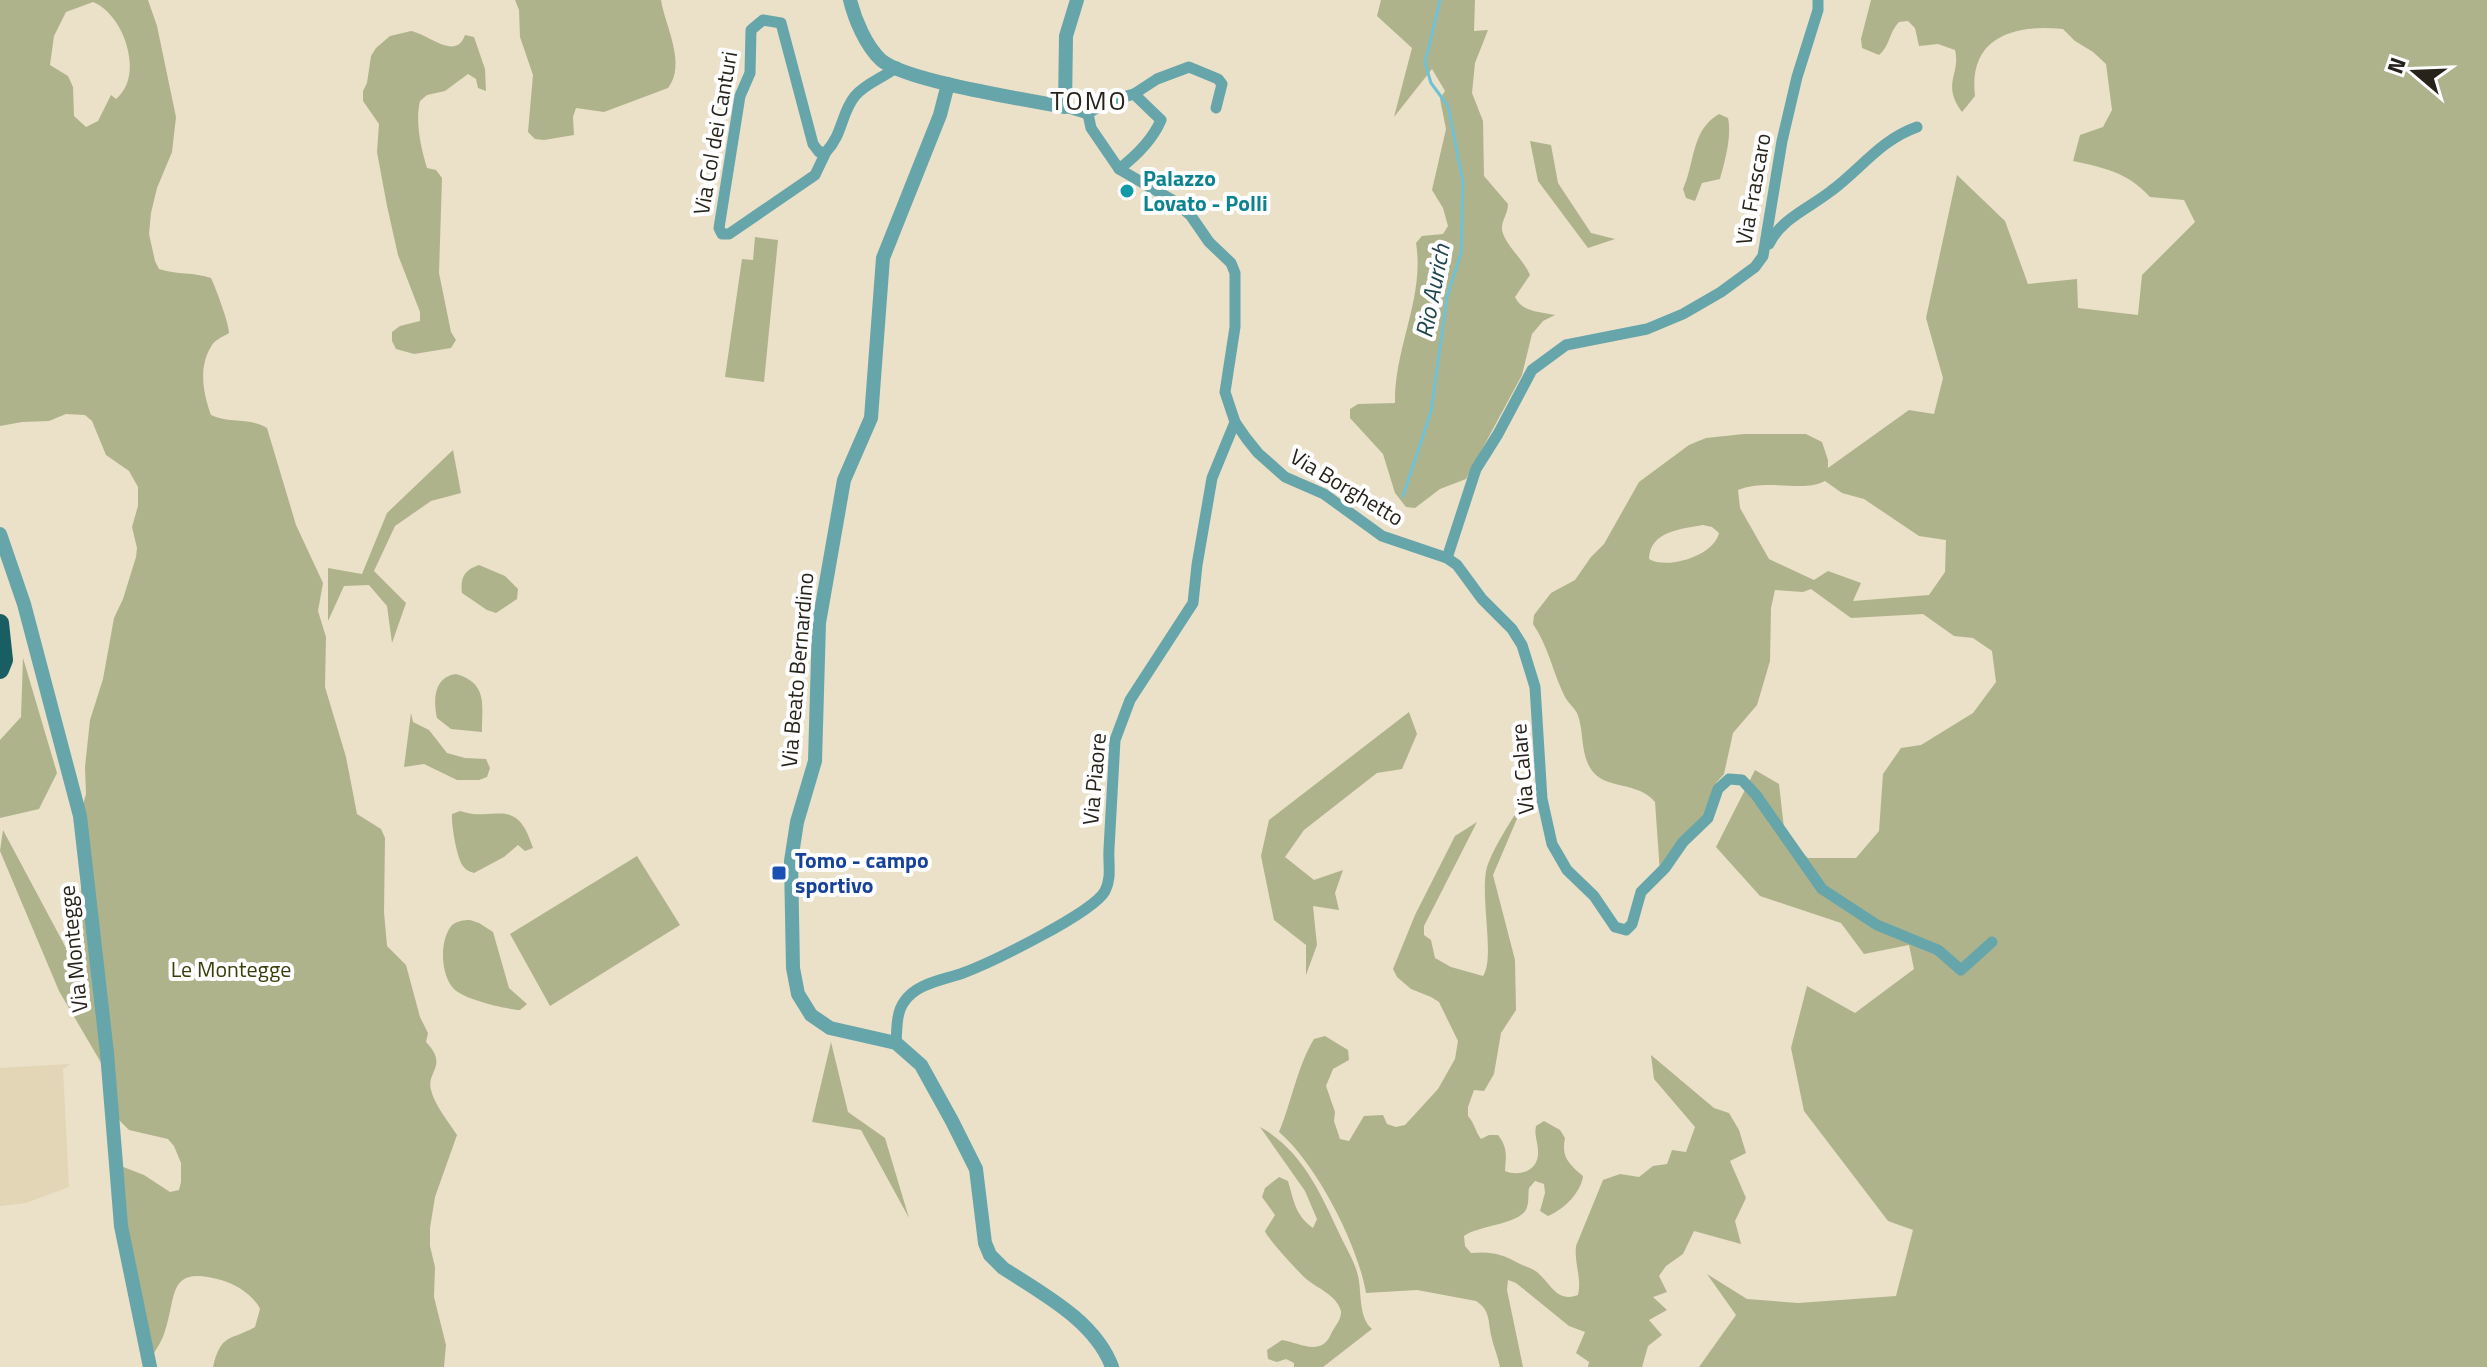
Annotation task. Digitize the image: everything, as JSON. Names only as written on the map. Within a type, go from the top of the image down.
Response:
[{"type":"highway","points":[[0,670],[4,660],[1,625]]},
{"type":"street","points":[[850,0],[863,34],[882,61],[948,84],[1088,114],[1098,106],[1134,94],[1157,79],[1189,67],[1218,79],[1222,84],[1216,108]]},
{"type":"street","points":[[1065,107],[1066,36],[1077,0]]},
{"type":"street","name":"Via Frascaro","points":[[1447,558],[1476,469],[1532,370],[1566,345],[1647,329],[1683,314],[1721,292],[1755,267],[1763,256],[1782,141],[1797,77],[1818,10],[1818,0]]},
{"type":"street","name":"Via Col dei Canturi","points":[[826,152],[819,152],[813,144],[781,23],[763,20],[751,30],[750,73],[740,96],[719,228],[722,234],[729,234],[815,175],[840,132],[852,99],[865,85],[886,76],[897,67]]},
{"type":"street","name":"Via Beato Bernardino","points":[[896,1043],[830,1028],[811,1015],[798,994],[793,968],[791,861],[797,822],[815,761],[819,623],[841,494],[871,418],[883,258],[940,115],[948,84]]},
{"type":"street","points":[[1119,169],[1138,155],[1161,120],[1134,94]]},
{"type":"street","name":"Via Borghetto","points":[[1088,114],[1091,128],[1119,169],[1174,201],[1231,263],[1235,273],[1235,327],[1225,392],[1235,422],[1258,453],[1285,477],[1324,494],[1382,536],[1447,558]]},
{"type":"street","points":[[1763,256],[1771,239],[1787,219],[1830,192],[1889,140],[1917,127]]},
{"type":"street","name":"Via Piaore","points":[[896,1043],[899,1010],[911,994],[986,963],[1064,923],[1100,899],[1107,888],[1110,877],[1108,856],[1115,740],[1119,724],[1137,687],[1193,603],[1212,478],[1235,422]]},
{"type":"street","name":"Via Montegge","points":[[0,534],[24,604],[80,816],[107,1053],[121,1226],[150,1367]]},
{"type":"street","name":"Via Calare","points":[[1447,558],[1465,573],[1482,599],[1512,629],[1522,645],[1535,687],[1542,799],[1552,844],[1567,870],[1594,896],[1615,927],[1626,930],[1632,924],[1641,892],[1665,868],[1683,842],[1708,818],[1718,789],[1729,779],[1742,780],[1756,795],[1822,889],[1877,925],[1938,950],[1961,970],[1992,942]]},
{"type":"street","points":[[896,1043],[921,1065],[976,1169],[983,1236],[990,1255],[1003,1268],[1092,1332],[1106,1350],[1112,1367]]},
{"type":"shaded area","points":[[70,1064],[63,1069],[69,1187],[26,1203],[0,1206],[0,1068]]},
{"type":"green space","name":"Le Montegge","points":[[0,0],[148,0],[157,26],[176,117],[172,152],[157,188],[151,213],[149,234],[155,261],[159,269],[211,278],[229,333],[213,343],[203,371],[211,415],[267,428],[296,525],[323,583],[318,611],[326,637],[325,687],[346,757],[357,814],[381,829],[385,838],[387,946],[406,965],[420,1017],[428,1033],[426,1042],[436,1057],[431,1090],[457,1135],[435,1197],[430,1228],[435,1267],[434,1297],[446,1345],[444,1367],[213,1367],[223,1343],[255,1327],[260,1309],[249,1295],[238,1288],[204,1276],[191,1277],[177,1286],[164,1335],[150,1359],[113,1163],[144,1175],[170,1192],[179,1190],[181,1163],[168,1139],[129,1130],[108,1109],[103,1066],[59,991],[0,851],[3,830],[73,961],[86,845],[81,812],[86,794],[85,767],[90,720],[103,679],[114,618],[136,557],[132,527],[138,506],[138,487],[129,471],[106,455],[92,421],[85,415],[66,414],[49,421],[0,426]],"holes":[[[93,2],[104,9],[122,32],[130,61],[129,76],[125,89],[116,99],[111,95],[98,121],[86,127],[74,116],[73,87],[68,76],[50,65],[54,36],[66,12]]]},
{"type":"green space","points":[[515,0],[661,0],[675,56],[673,78],[668,88],[604,112],[576,108],[574,135],[535,139],[528,132],[533,75],[520,37],[519,10]]},
{"type":"green space","points":[[1381,0],[1475,0],[1474,31],[1488,30],[1475,63],[1472,93],[1483,121],[1484,176],[1508,204],[1502,230],[1530,275],[1515,297],[1527,308],[1555,315],[1543,321],[1532,334],[1522,375],[1466,479],[1440,489],[1415,508],[1406,507],[1395,493],[1383,454],[1350,418],[1350,409],[1358,404],[1395,403],[1399,362],[1416,283],[1416,243],[1422,236],[1443,234],[1448,226],[1443,208],[1432,190],[1446,129],[1440,99],[1445,91],[1432,69],[1394,117],[1412,48],[1377,16]]},
{"type":"green space","points":[[1871,0],[2487,0],[2487,1367],[1699,1367],[1736,1315],[1707,1274],[1747,1299],[1798,1303],[1896,1296],[1913,1230],[1888,1221],[1804,1111],[1791,1048],[1807,986],[1855,1013],[1914,969],[1909,945],[1864,954],[1841,923],[1760,896],[1716,847],[1755,770],[1779,784],[1785,837],[1808,858],[1856,858],[1879,831],[1883,774],[1901,748],[1921,745],[1973,713],[1996,682],[1992,651],[1973,638],[1954,636],[1923,614],[1851,618],[1811,589],[1803,592],[1775,590],[1771,608],[1770,661],[1757,705],[1733,733],[1724,774],[1716,783],[1708,818],[1660,873],[1655,802],[1641,791],[1600,778],[1589,766],[1577,713],[1563,693],[1533,624],[1534,615],[1551,593],[1575,580],[1604,544],[1639,482],[1689,445],[1706,438],[1744,434],[1806,434],[1822,442],[1828,468],[1909,410],[1934,414],[1943,378],[1926,318],[1957,175],[2005,221],[2028,284],[2077,279],[2078,308],[2138,315],[2142,275],[2195,222],[2184,200],[2150,197],[2124,176],[2073,161],[2080,135],[2103,127],[2112,110],[2106,64],[2063,29],[2028,29],[1998,38],[1979,60],[1975,96],[1962,112],[1952,86],[1955,50],[1938,44],[1919,46],[1915,28],[1908,21],[1899,22],[1879,55],[1862,48],[1861,39]],"holes":[[[1825,481],[1842,493],[1864,499],[1919,536],[1946,540],[1945,572],[1929,595],[1853,601],[1861,583],[1828,571],[1814,580],[1769,559],[1740,508],[1738,490],[1761,485],[1807,486]],[[1703,525],[1719,533],[1715,541],[1699,554],[1678,562],[1649,559],[1655,542],[1661,537]]]},
{"type":"green space","points":[[411,31],[449,46],[461,42],[465,35],[474,37],[485,69],[486,91],[478,88],[476,79],[468,74],[445,91],[427,95],[420,101],[418,126],[427,168],[436,170],[442,178],[439,273],[451,332],[456,340],[451,348],[414,354],[396,349],[392,341],[392,332],[400,326],[420,321],[420,312],[398,255],[387,206],[377,152],[379,124],[363,101],[371,56],[376,48],[390,36]]},
{"type":"green space","points":[[1719,114],[1728,118],[1729,133],[1720,179],[1702,183],[1695,201],[1686,198],[1683,189],[1698,138]]},
{"type":"green space","points":[[1530,141],[1551,145],[1558,183],[1591,233],[1615,239],[1588,248],[1538,181]]},
{"type":"green space","points":[[755,237],[778,240],[764,382],[725,377],[742,259],[753,260]]},
{"type":"green space","points":[[453,450],[461,493],[431,501],[395,526],[374,571],[406,603],[392,643],[387,606],[369,585],[344,586],[328,621],[328,568],[362,574],[387,513]]},
{"type":"green space","points":[[479,565],[505,576],[518,589],[517,599],[496,613],[462,593],[464,575]]},
{"type":"green space","points":[[23,658],[57,773],[39,809],[0,818],[0,740],[21,717]]},
{"type":"green space","points":[[456,674],[474,683],[478,689],[482,704],[482,732],[451,729],[437,718],[435,704],[439,684]]},
{"type":"green space","points":[[1409,712],[1417,734],[1402,769],[1377,773],[1304,830],[1285,857],[1314,880],[1343,870],[1335,893],[1339,910],[1313,906],[1317,945],[1306,975],[1306,945],[1274,920],[1261,856],[1269,820]]},
{"type":"green space","points":[[411,713],[413,722],[429,730],[447,753],[486,759],[490,768],[487,777],[457,780],[424,764],[404,767]]},
{"type":"green space","points":[[1528,793],[1493,875],[1515,960],[1516,1010],[1501,1033],[1494,1074],[1484,1091],[1474,1090],[1468,1116],[1481,1139],[1498,1135],[1506,1152],[1505,1171],[1522,1173],[1532,1168],[1538,1152],[1536,1126],[1544,1121],[1560,1130],[1565,1138],[1567,1160],[1583,1176],[1579,1189],[1570,1200],[1548,1216],[1540,1211],[1544,1184],[1535,1181],[1529,1188],[1524,1213],[1509,1221],[1471,1232],[1464,1236],[1465,1246],[1471,1253],[1497,1254],[1533,1269],[1559,1294],[1578,1295],[1576,1246],[1603,1180],[1620,1174],[1639,1177],[1653,1166],[1667,1164],[1672,1150],[1686,1152],[1695,1127],[1654,1079],[1651,1055],[1714,1108],[1729,1113],[1739,1130],[1746,1153],[1730,1161],[1746,1198],[1735,1221],[1741,1244],[1694,1231],[1683,1254],[1666,1266],[1659,1276],[1667,1292],[1653,1297],[1667,1310],[1649,1320],[1662,1335],[1648,1346],[1642,1367],[1588,1367],[1589,1362],[1576,1353],[1585,1332],[1569,1326],[1516,1283],[1508,1280],[1507,1290],[1523,1367],[1500,1367],[1488,1316],[1476,1301],[1417,1290],[1366,1293],[1354,1252],[1333,1206],[1307,1163],[1279,1132],[1308,1050],[1314,1039],[1325,1036],[1348,1050],[1349,1060],[1333,1069],[1326,1086],[1340,1139],[1349,1141],[1364,1116],[1383,1115],[1387,1124],[1396,1127],[1405,1125],[1438,1089],[1455,1059],[1458,1041],[1439,1002],[1411,989],[1393,969],[1415,915],[1455,836],[1477,822],[1424,926],[1424,935],[1431,940],[1435,958],[1451,967],[1483,976],[1488,954],[1485,875],[1501,837]]},
{"type":"green space","points":[[460,811],[512,816],[526,831],[533,848],[525,851],[518,845],[504,857],[474,873],[469,871],[461,862],[453,833],[452,814]]},
{"type":"green space","points":[[637,856],[680,925],[550,1006],[510,934]]},
{"type":"green space","points":[[470,920],[493,932],[509,988],[527,1004],[520,1010],[468,997],[450,984],[444,967],[445,940],[452,925]]},
{"type":"green space","points":[[831,1042],[848,1112],[885,1138],[909,1218],[861,1130],[812,1122]]},
{"type":"green space","points":[[1260,1127],[1288,1148],[1309,1174],[1355,1266],[1362,1311],[1372,1329],[1323,1367],[1294,1367],[1294,1363],[1286,1359],[1277,1362],[1268,1359],[1267,1350],[1282,1340],[1310,1347],[1322,1345],[1338,1323],[1341,1311],[1330,1296],[1301,1274],[1265,1231],[1275,1215],[1262,1197],[1265,1188],[1279,1177],[1288,1181],[1302,1218],[1313,1228],[1317,1219],[1305,1191]]},
{"type":"waterway","name":"Rio Aurich","points":[[1403,496],[1431,412],[1447,297],[1461,253],[1463,182],[1448,106],[1431,83],[1425,63],[1440,0]]},
{"type":"place","name":"Palazzo Lovato - Polli","points":[[1127,191]]},
{"type":"place","name":"Tomo - campo sportivo","points":[[779,873]]},
{"type":"district","name":"TOMO","points":[[1089,101]]}]
